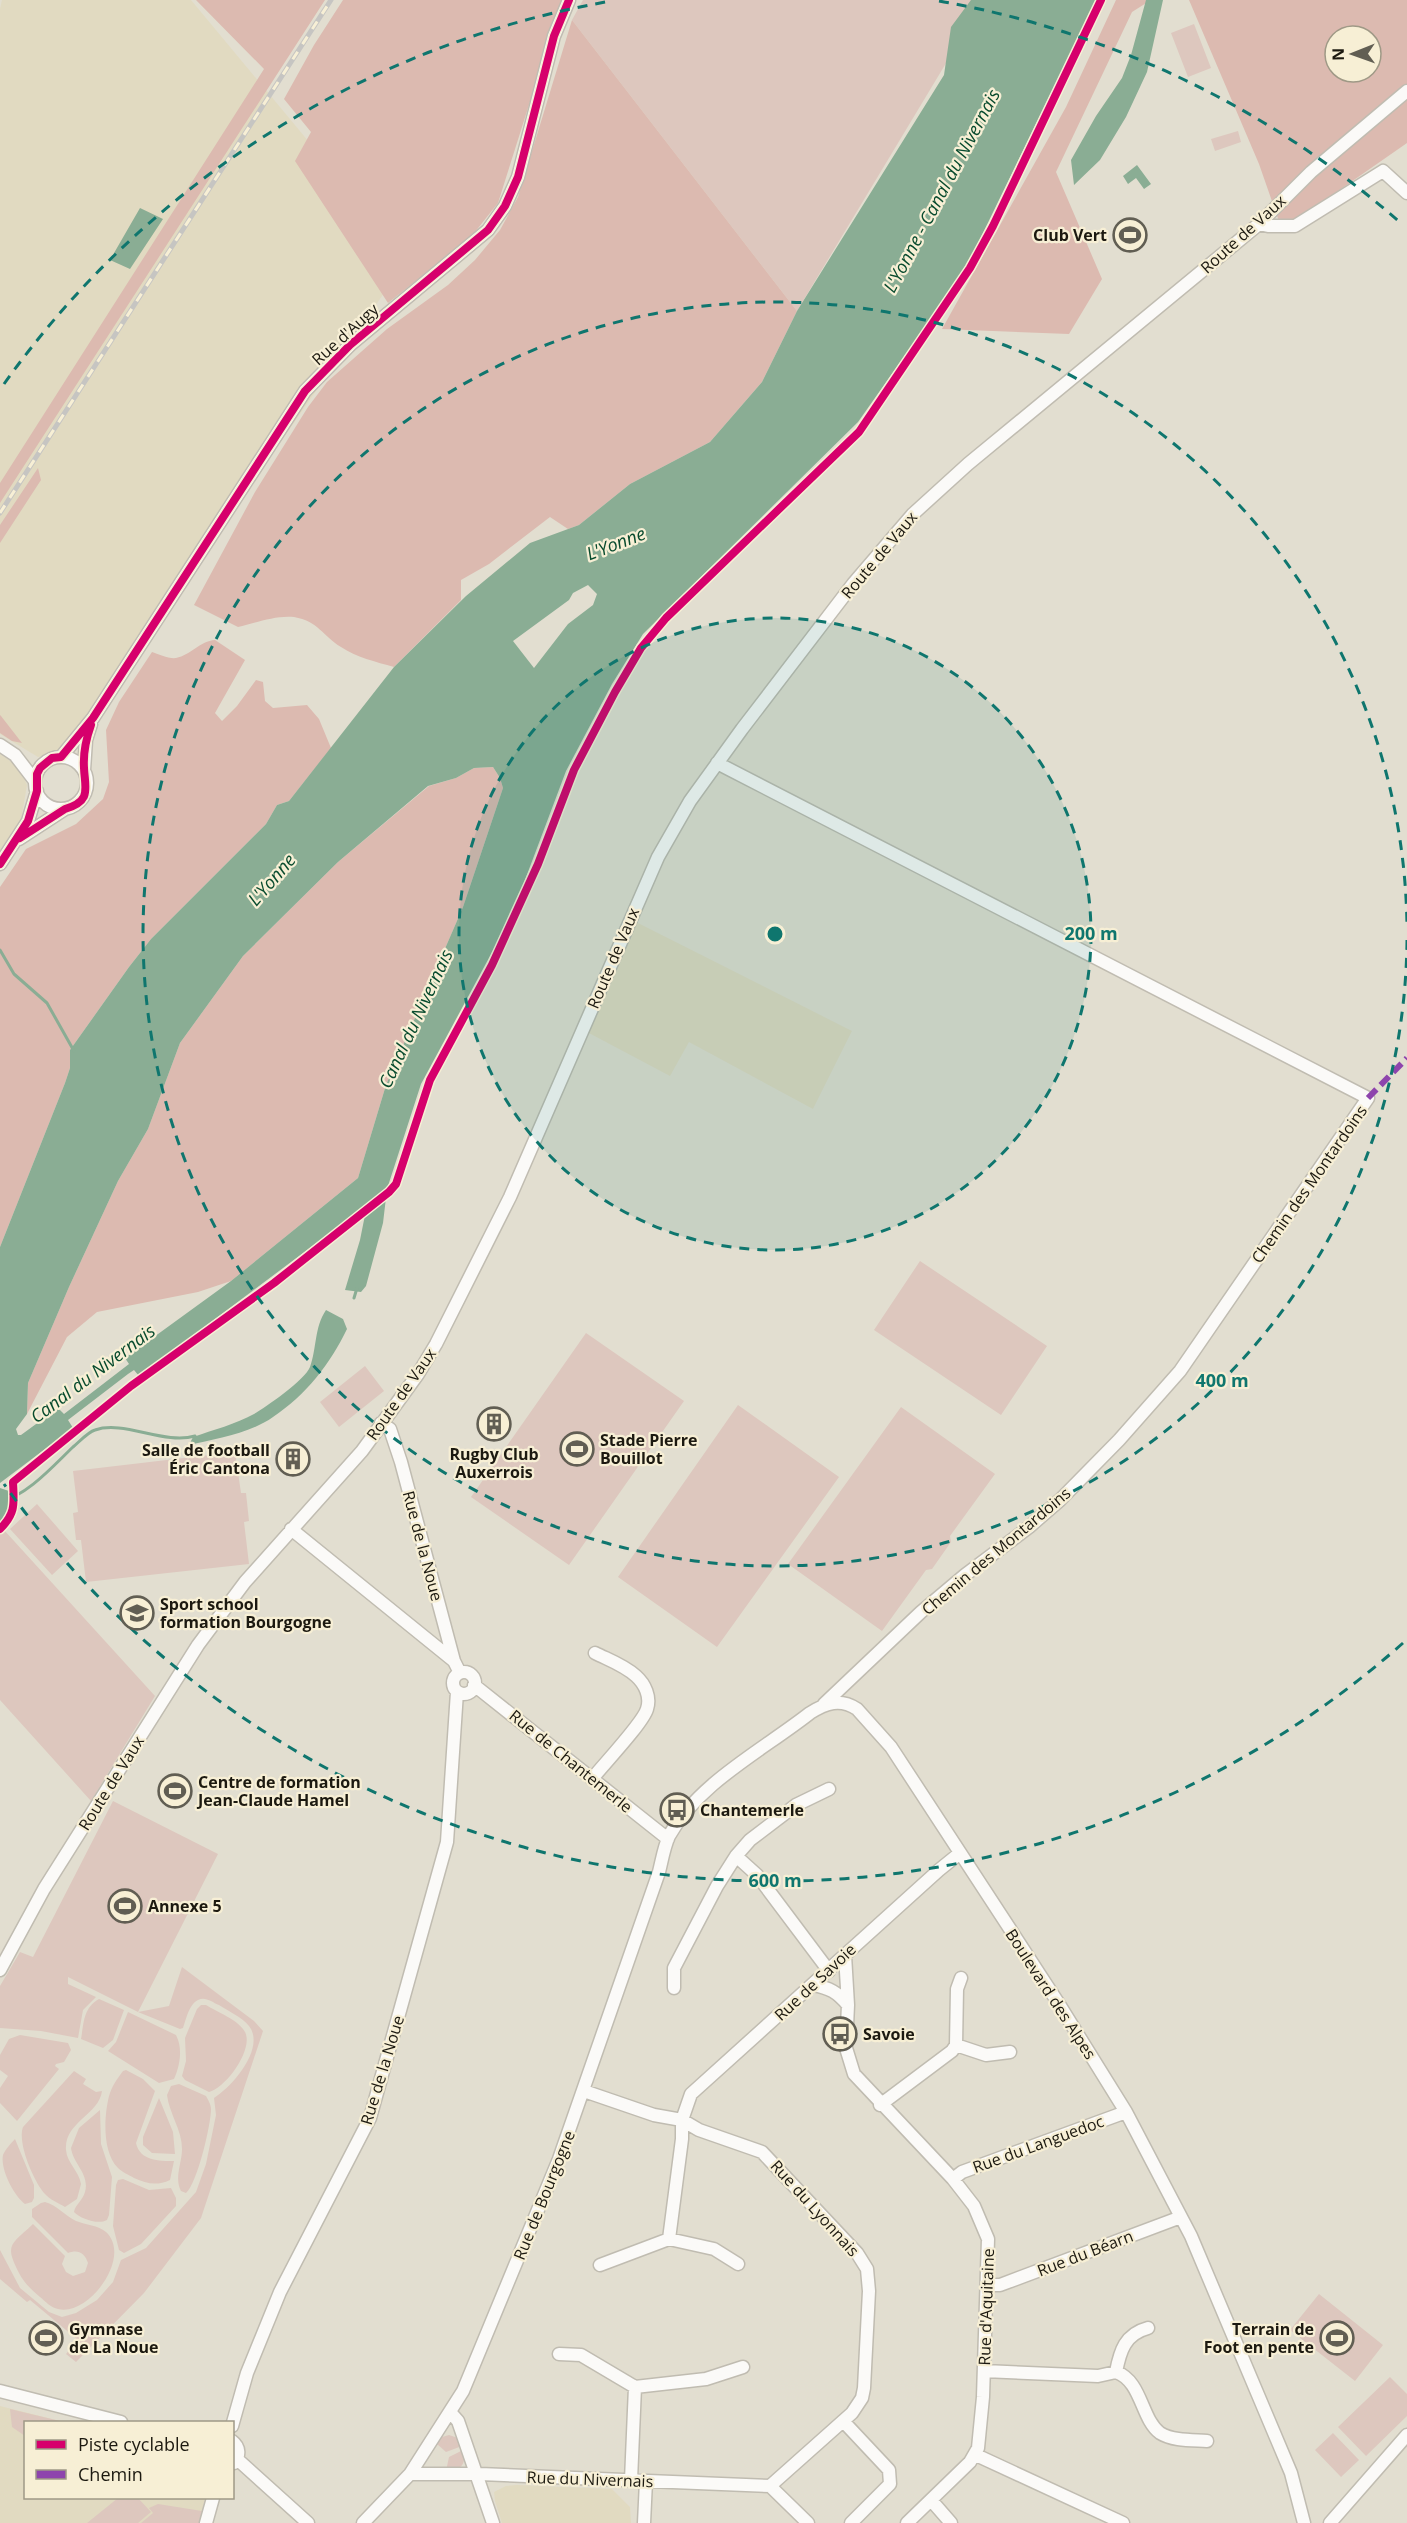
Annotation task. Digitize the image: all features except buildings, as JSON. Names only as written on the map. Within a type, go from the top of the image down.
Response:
[{"type":"street","name":"Rue d'Augy","points":[[61,757],[93,718],[305,391],[350,345],[488,230],[505,206],[519,177],[554,36],[569,0]]},
{"type":"street","name":"Route de Vaux","points":[[0,1970],[44,1889],[198,1645],[238,1591],[362,1451],[418,1374],[475,1269],[530,1153],[645,883],[672,832],[717,763],[853,584],[913,514],[968,464],[1259,224],[1311,172],[1407,91]]},
{"type":"street","points":[[1259,224],[1295,226],[1383,171],[1407,193]]},
{"type":"street","name":"Rue d'Augy","points":[[84,770],[86,740],[93,718]]},
{"type":"street","points":[[0,745],[15,755],[45,763]]},
{"type":"street","points":[[15,755],[47,805],[64,809]]},
{"type":"street","points":[[0,864],[28,821],[37,774],[45,763],[61,757],[74,760],[84,770],[87,786],[85,795],[73,807],[64,809],[15,842]]},
{"type":"street","name":"Chemin des Montardoins","points":[[717,763],[1368,1098],[1180,1371],[1119,1440],[1060,1500],[921,1612],[824,1704]]},
{"type":"street","name":"Rue de la Noue","points":[[381,1423],[390,1429],[401,1462],[454,1661],[460,1673]]},
{"type":"street","points":[[291,1529],[454,1661]]},
{"type":"street","points":[[592,1779],[643,1717],[648,1701],[645,1686],[637,1676],[626,1667],[595,1653]]},
{"type":"street","points":[[460,1673],[471,1676],[474,1685],[469,1692],[457,1692],[453,1683],[460,1673]]},
{"type":"street","name":"Rue de Chantemerle","points":[[474,1685],[668,1839]]},
{"type":"street","name":"Rue de la Noue","points":[[233,2421],[247,2373],[280,2292],[370,2118],[447,1842],[457,1692]]},
{"type":"street","name":"Boulevard des Alpes","points":[[824,1704],[836,1702],[851,1704],[880,1732],[1057,2001],[1126,2112],[1182,2217],[1291,2473],[1304,2523]]},
{"type":"street","points":[[668,1839],[682,1815],[706,1790],[824,1704]]},
{"type":"street","points":[[674,1988],[674,1968],[717,1886],[736,1856],[750,1840],[796,1805],[829,1789]]},
{"type":"street","name":"Rue de Bourgogne","points":[[363,2523],[410,2474],[463,2391],[584,2091],[659,1872],[668,1839]]},
{"type":"street","name":"Rue de Savoie","points":[[669,2239],[682,2139],[682,2120],[691,2094],[960,1853]]},
{"type":"street","points":[[736,1856],[758,1875],[829,1971]]},
{"type":"street","name":"Rue d'Aquitaine","points":[[845,1955],[848,2060],[854,2074],[952,2179],[974,2206],[988,2239],[984,2371],[980,2436],[976,2455]]},
{"type":"street","points":[[880,2104],[952,2051],[956,2045],[957,1989],[961,1978]]},
{"type":"street","points":[[813,1985],[829,1988],[839,1994],[848,2005]]},
{"type":"street","points":[[956,2045],[986,2055],[1010,2052]]},
{"type":"street","name":"Rue du Lyonnais","points":[[584,2091],[654,2115],[682,2120],[699,2130],[762,2152],[863,2261],[869,2283],[864,2388],[858,2406],[770,2486]]},
{"type":"street","name":"Rue du Languedoc","points":[[952,2179],[962,2172],[1126,2112]]},
{"type":"street","name":"Rue du Béarn","points":[[988,2286],[1000,2285],[1182,2217]]},
{"type":"street","points":[[600,2265],[669,2239],[714,2249],[738,2264]]},
{"type":"street","points":[[1116,2373],[1120,2353],[1128,2337],[1148,2328]]},
{"type":"street","points":[[559,2354],[581,2355],[635,2387],[706,2379],[743,2367]]},
{"type":"street","points":[[984,2371],[1098,2376],[1116,2373],[1131,2382],[1154,2426],[1161,2433],[1182,2440],[1207,2441]]},
{"type":"street","points":[[631,2480],[635,2387]]},
{"type":"street","points":[[0,2391],[117,2421]]},
{"type":"street","points":[[450,2412],[458,2421],[493,2523]]},
{"type":"street","points":[[843,2421],[889,2470],[890,2484],[851,2523]]},
{"type":"street","points":[[1330,2523],[1407,2435]]},
{"type":"street","points":[[234,2443],[238,2447],[235,2461],[308,2523]]},
{"type":"street","points":[[907,2523],[976,2455],[1123,2523]]},
{"type":"street","name":"Rue du Nivernais","points":[[410,2474],[770,2486]]},
{"type":"street","points":[[644,2523],[646,2481]]},
{"type":"street","points":[[770,2486],[808,2523]]},
{"type":"street","points":[[206,2523],[213,2499]]},
{"type":"street","points":[[931,2500],[951,2523]]},
{"type":"shaded area","points":[[2,0],[191,0],[407,260],[111,686],[74,749],[38,757],[0,734],[0,9]]},
{"type":"shaded area","points":[[196,0],[325,0],[0,503],[0,483],[264,69]]},
{"type":"shaded area","points":[[343,0],[564,0],[498,203],[471,237],[388,303],[295,161],[311,132],[284,99],[314,45]]},
{"type":"shaded area","points":[[583,0],[984,0],[797,311],[572,20]]},
{"type":"shaded area","points":[[1116,0],[1151,0],[1132,12],[1056,172],[1102,279],[1069,334],[942,329],[1066,107]]},
{"type":"shaded area","points":[[1189,0],[1407,0],[1407,143],[1282,230],[1259,164]]},
{"type":"shaded area","points":[[572,20],[797,311],[762,382],[710,442],[630,484],[579,525],[568,529],[550,517],[489,564],[461,580],[461,600],[394,667],[347,651],[315,625],[302,619],[280,617],[238,627],[194,605],[255,492],[308,407],[327,382],[387,329],[448,285],[475,260],[500,230],[518,197]]},
{"type":"shaded area","points":[[1194,24],[1211,68],[1188,77],[1171,33]]},
{"type":"shaded area","points":[[1238,131],[1241,142],[1215,151],[1211,139]]},
{"type":"shaded area","points":[[38,468],[41,480],[0,543],[0,525]]},
{"type":"shaded area","points":[[215,640],[245,660],[215,713],[222,721],[237,706],[256,680],[263,682],[265,701],[273,708],[307,705],[319,719],[331,748],[289,801],[277,805],[266,824],[151,939],[70,1050],[70,1068],[65,1083],[0,1247],[0,887],[26,849],[76,824],[103,799],[109,782],[106,730],[119,702],[152,652],[176,658]]},
{"type":"shaded area","points":[[0,715],[22,743],[12,741],[0,733]]},
{"type":"shaded area","points":[[0,754],[19,767],[27,785],[21,820],[0,850]]},
{"type":"shaded area","points":[[493,767],[503,788],[463,907],[386,1085],[358,1178],[231,1281],[198,1292],[97,1312],[67,1337],[27,1414],[28,1383],[118,1181],[148,1129],[180,1043],[243,956],[338,862],[429,786],[456,778],[474,768]]},
{"type":"shaded area","points":[[636,922],[852,1031],[813,1109],[689,1042],[670,1076],[587,1032]]},
{"type":"shaded area","points":[[920,1261],[1047,1346],[1001,1415],[874,1330]]},
{"type":"shaded area","name":"Stade Pierre Bouillot","points":[[586,1333],[684,1401],[569,1565],[471,1497]]},
{"type":"shaded area","points":[[365,1366],[384,1391],[339,1427],[320,1402]]},
{"type":"shaded area","points":[[738,1405],[839,1477],[717,1647],[618,1577]]},
{"type":"shaded area","points":[[901,1407],[995,1474],[950,1536],[951,1542],[932,1569],[926,1570],[882,1631],[788,1564]]},
{"type":"shaded area","points":[[235,1452],[241,1493],[246,1493],[249,1521],[244,1522],[249,1564],[86,1582],[81,1540],[76,1540],[73,1513],[78,1512],[73,1471]]},
{"type":"shaded area","points":[[37,1504],[78,1551],[52,1575],[10,1529]]},
{"type":"shaded area","points":[[4,1530],[155,1696],[91,1801],[0,1700],[0,1534]]},
{"type":"shaded area","name":"Annexe 5","points":[[113,1801],[218,1854],[138,2012],[68,1977],[68,1984],[96,1997],[83,2010],[78,2038],[41,2031],[0,2028],[0,1986],[20,1952],[33,1957]]},
{"type":"shaded area","points":[[182,1967],[254,2021],[263,2031],[201,2218],[144,2293],[76,2362],[66,2354],[78,2340],[30,2300],[27,2302],[0,2279],[0,2250],[20,2288],[49,2312],[62,2317],[76,2313],[97,2300],[113,2282],[121,2260],[146,2248],[196,2192],[206,2164],[216,2115],[214,2098],[245,2066],[253,2045],[253,2035],[246,2023],[206,1999],[198,2000],[192,2005],[183,2028],[180,2029],[138,2012],[169,2006]]},
{"type":"shaded area","points":[[99,1999],[124,2010],[113,2040],[103,2048],[81,2039],[87,2011]]},
{"type":"shaded area","points":[[201,2005],[206,2005],[238,2024],[245,2032],[247,2039],[246,2048],[237,2067],[223,2083],[209,2092],[185,2080],[182,2076],[186,2061],[185,2038],[197,2009]]},
{"type":"shaded area","points":[[128,2012],[176,2035],[180,2057],[174,2079],[159,2083],[108,2051],[116,2042]]},
{"type":"shaded area","points":[[20,2035],[68,2043],[71,2050],[64,2062],[56,2064],[55,2066],[59,2069],[17,2121],[0,2103],[0,2088],[8,2076],[0,2070],[0,2055],[9,2039]]},
{"type":"shaded area","points":[[126,2070],[143,2079],[155,2091],[136,2143],[138,2149],[146,2157],[174,2161],[170,2180],[165,2182],[152,2184],[134,2178],[118,2168],[109,2153],[105,2123],[107,2104],[113,2086]]},
{"type":"shaded area","points":[[74,2071],[86,2079],[83,2084],[96,2092],[102,2091],[95,2106],[70,2132],[67,2140],[67,2155],[81,2184],[77,2199],[65,2207],[47,2196],[36,2181],[24,2152],[22,2134],[23,2127]]},
{"type":"shaded area","points":[[179,2084],[206,2096],[211,2109],[199,2167],[186,2193],[181,2191],[179,2186],[181,2142],[167,2095],[171,2086]]},
{"type":"shaded area","points":[[159,2098],[173,2132],[175,2154],[152,2153],[143,2145],[143,2137]]},
{"type":"shaded area","points":[[100,2110],[101,2144],[112,2177],[107,2220],[94,2222],[74,2212],[84,2195],[86,2186],[71,2148],[79,2128]]},
{"type":"shaded area","points":[[15,2139],[34,2185],[34,2198],[32,2202],[25,2204],[12,2189],[3,2161],[3,2155]]},
{"type":"shaded area","points":[[123,2179],[149,2190],[171,2188],[176,2198],[176,2206],[141,2244],[124,2253],[119,2250],[113,2226],[116,2185],[118,2180]]},
{"type":"shaded area","points":[[45,2202],[76,2221],[103,2230],[113,2243],[114,2256],[111,2269],[103,2283],[82,2304],[70,2309],[53,2307],[25,2283],[12,2256],[12,2245],[33,2224],[65,2256],[62,2264],[66,2272],[73,2276],[85,2272],[88,2263],[83,2254],[75,2251],[68,2253],[32,2217],[32,2209]]},
{"type":"shaded area","name":"Terrain de Foot en pente","points":[[1319,2294],[1383,2345],[1355,2381],[1290,2330]]},
{"type":"shaded area","points":[[1390,2377],[1407,2394],[1407,2416],[1366,2456],[1338,2427]]},
{"type":"shaded area","points":[[0,2406],[60,2421],[24,2421],[24,2499],[205,2499],[199,2523],[0,2523]]},
{"type":"shaded area","points":[[10,2409],[60,2421],[24,2421],[24,2435],[12,2427]]},
{"type":"shaded area","points":[[1333,2433],[1359,2460],[1341,2477],[1315,2450]]},
{"type":"shaded area","points":[[449,2435],[458,2438],[462,2446],[446,2452],[437,2444],[442,2437]]},
{"type":"shaded area","points":[[463,2450],[463,2464],[446,2471],[449,2457]]},
{"type":"shaded area","points":[[506,2486],[612,2489],[630,2507],[631,2523],[502,2523],[494,2492]]},
{"type":"shaded area","points":[[117,2499],[139,2499],[151,2512],[138,2523],[87,2523]]},
{"type":"shaded area","points":[[158,2504],[202,2511],[199,2523],[141,2523],[153,2513],[149,2508]]},
{"type":"water","points":[[971,0],[1096,0],[965,270],[858,422],[643,634],[612,684],[566,771],[511,917],[421,1084],[387,1189],[383,1223],[366,1286],[361,1292],[345,1290],[360,1240],[367,1205],[139,1376],[134,1370],[128,1374],[68,1420],[73,1428],[0,1483],[0,1247],[65,1083],[70,1068],[70,1050],[151,939],[266,824],[277,805],[289,801],[394,667],[466,596],[530,543],[579,525],[630,484],[710,442],[762,382],[797,311],[944,75],[951,27]],"holes":[[[588,585],[597,594],[593,605],[568,624],[534,668],[513,641],[569,600],[573,593]],[[493,767],[503,788],[463,907],[386,1085],[358,1178],[231,1281],[125,1358],[129,1364],[64,1414],[58,1408],[18,1435],[16,1429],[27,1414],[28,1383],[118,1181],[148,1129],[180,1043],[243,956],[338,862],[428,786],[456,778],[474,768]]]},
{"type":"water","points":[[1146,0],[1163,0],[1147,72],[1126,117],[1100,160],[1074,185],[1071,160],[1096,116],[1122,78],[1131,55]]},
{"type":"water","points":[[1137,165],[1151,184],[1144,189],[1136,178],[1128,184],[1123,176]]},
{"type":"water","points":[[140,208],[163,219],[130,269],[110,260]]},
{"type":"water","points":[[326,1310],[343,1319],[347,1329],[325,1366],[296,1399],[264,1423],[232,1435],[189,1445],[193,1437],[254,1414],[301,1379],[310,1367],[319,1324]]},
{"type":"water","points":[[0,1488],[9,1491],[10,1500],[9,1508],[0,1522]]},
{"type":"waterway","points":[[0,950],[14,974],[47,1003],[74,1051]]},
{"type":"waterway","points":[[354,1298],[357,1288]]},
{"type":"waterway","points":[[0,1502],[30,1487],[84,1437],[95,1430],[118,1428],[170,1437],[195,1436]]},
{"type":"railway","points":[[0,513],[331,0]]},
{"type":"marked path","points":[[1368,1098],[1407,1058]]},
{"type":"cycle path","points":[[0,864],[28,821],[37,791],[37,774],[40,768],[52,758],[61,757],[93,718],[305,391],[350,345],[488,230],[505,206],[518,177],[554,36],[569,0]]},
{"type":"cycle path","points":[[0,1529],[9,1518],[13,1508],[13,1482],[131,1386],[274,1283],[389,1192],[396,1184],[430,1080],[492,965],[538,864],[574,770],[641,648],[666,618],[859,432],[970,268],[993,226],[1101,0]]},
{"type":"cycle path","points":[[20,838],[65,809],[74,806],[83,798],[86,788],[84,751],[91,725]]},
{"type":"place","name":"Club Vert","points":[[1130,235]]},
{"type":"place","name":"Rugby Club Auxerrois","points":[[494,1424]]},
{"type":"place","name":"Stade Pierre Bouillot","points":[[577,1449]]},
{"type":"place","name":"Salle de football Éric Cantona","points":[[293,1459]]},
{"type":"place","name":"Sport school formation Bourgogne","points":[[137,1613]]},
{"type":"place","name":"Centre de formation Jean-Claude Hamel","points":[[175,1791]]},
{"type":"place","name":"Chantemerle","points":[[677,1810]]},
{"type":"place","name":"Annexe 5","points":[[125,1906]]},
{"type":"place","name":"Savoie","points":[[840,2034]]},
{"type":"place","name":"Gymnase de La Noue","points":[[46,2338]]},
{"type":"place","name":"Terrain de Foot en pente","points":[[1337,2338]]},
{"type":"water label","name":"L'Yonne - Canal du Nivernais","points":[[942,191]]},
{"type":"water label","name":"L'Yonne","points":[[616,544]]},
{"type":"water label","name":"L'Yonne","points":[[272,880]]},
{"type":"water label","name":"Canal du Nivernais","points":[[416,1019]]},
{"type":"water label","name":"Canal du Nivernais","points":[[93,1374]]}]
